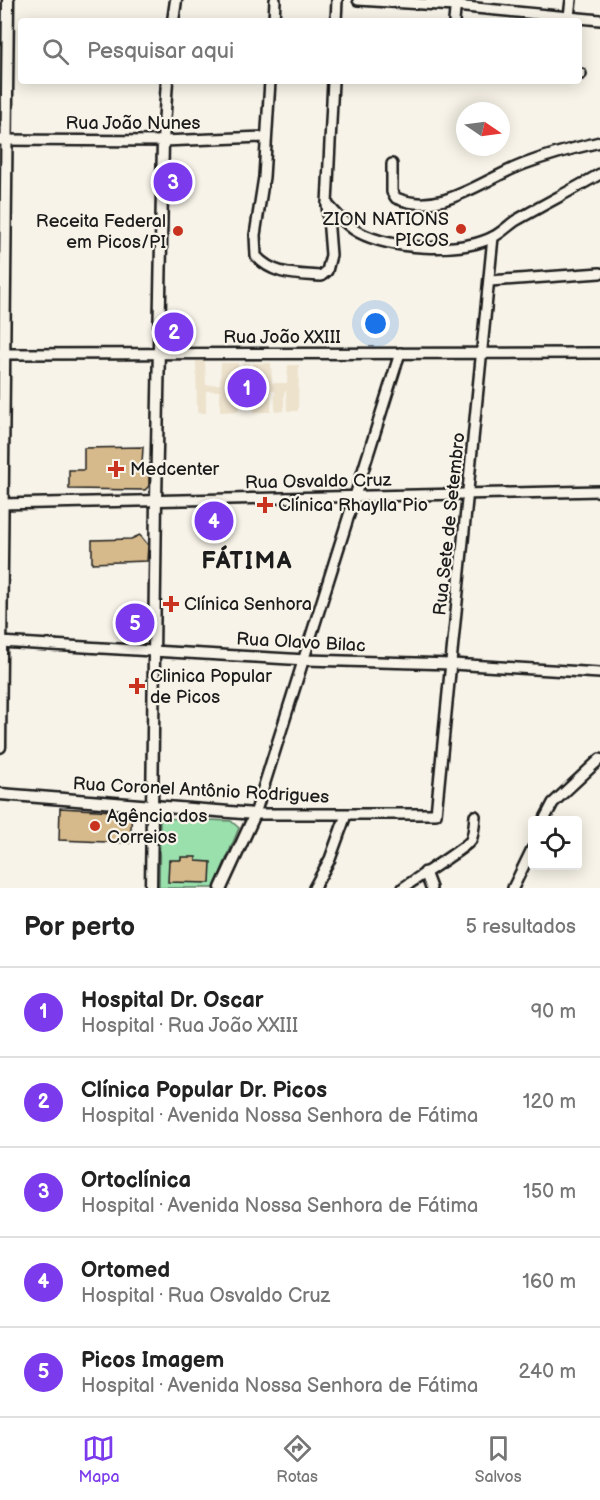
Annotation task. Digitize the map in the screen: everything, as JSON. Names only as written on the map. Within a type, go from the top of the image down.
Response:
[{"type":"street","points":[[0,747],[3,140],[8,0]]},
{"type":"street","points":[[173,18],[176,0]]},
{"type":"street","points":[[274,18],[275,0]]},
{"type":"street","points":[[336,18],[337,0]]},
{"type":"street","points":[[358,0],[456,3],[600,20]]},
{"type":"street","points":[[569,16],[571,0]]},
{"type":"street","points":[[454,18],[456,3]]},
{"type":"street","points":[[151,888],[163,141],[167,84]]},
{"type":"street","points":[[270,84],[264,177],[255,235],[256,256],[268,267],[280,273],[321,276],[327,271],[331,255],[327,204],[333,84]]},
{"type":"street","name":"Rua João Nunes","points":[[3,140],[163,141],[266,137]]},
{"type":"street","points":[[392,164],[393,192],[396,198],[421,203],[439,202],[522,165],[600,142]]},
{"type":"street","points":[[327,204],[346,225],[358,232],[389,242],[436,248],[468,244],[493,237],[514,222],[600,174]]},
{"type":"street","name":"Rua Sete de Setembro","points":[[436,814],[493,237]]},
{"type":"street","points":[[490,281],[600,273]]},
{"type":"street","points":[[220,888],[255,814],[306,660],[400,353]]},
{"type":"street","name":"Rua João XXIII","points":[[2,354],[600,353]]},
{"type":"street","name":"Rua Osvaldo Cruz","points":[[2,504],[600,492]]},
{"type":"street","name":"Rua Olavo Bilac","points":[[1,642],[306,660],[452,664],[600,673]]},
{"type":"street","points":[[546,816],[553,802],[600,759]]},
{"type":"street","name":"Rua Coronel Antônio Rodrigues","points":[[0,794],[255,814],[436,814]]},
{"type":"street","points":[[314,888],[330,859],[346,815]]},
{"type":"street","points":[[403,888],[467,845],[472,838],[475,816]]},
{"type":"street","points":[[513,888],[528,857]]},
{"type":"street","points":[[425,872],[431,888]]},
{"type":"shaded area","points":[[196,361],[205,361],[206,385],[220,384],[221,363],[238,363],[239,385],[243,385],[243,363],[250,363],[251,384],[253,384],[253,363],[271,363],[272,383],[287,383],[288,365],[299,365],[298,411],[287,411],[286,391],[284,392],[284,411],[275,412],[275,391],[271,390],[271,412],[254,412],[254,390],[239,391],[239,411],[220,412],[220,391],[206,391],[206,413],[197,413]]},
{"type":"green space","points":[[160,818],[231,821],[239,828],[214,888],[159,888]]},
{"type":"building","name":"Medcenter","points":[[143,447],[142,464],[149,471],[149,486],[145,490],[69,489],[69,470],[84,470],[84,448]]},
{"type":"building","points":[[140,535],[148,545],[147,561],[92,563],[92,540],[131,539]]},
{"type":"building","name":"Agência dos Correios","points":[[60,808],[132,812],[130,843],[59,840]]},
{"type":"building","points":[[181,857],[196,857],[196,861],[211,862],[210,883],[168,882],[169,860],[181,860]]},
{"type":"place","name":"Ortoclínica","points":[[173,182]]},
{"type":"place","name":"ZION NATIONS PICOS","points":[[461,229]]},
{"type":"place","name":"Receita Federal em Picos/PI","points":[[178,231]]},
{"type":"place","name":"Clínica Popular Dr. Picos","points":[[174,332]]},
{"type":"place","name":"Hospital Dr. Oscar","points":[[247,388]]},
{"type":"place","name":"Medcenter","points":[[116,469]]},
{"type":"place","name":"Clínica Rhaylla Pio","points":[[265,505]]},
{"type":"place","name":"Ortomed","points":[[214,521]]},
{"type":"place","name":"Clínica Senhora","points":[[171,604]]},
{"type":"place","name":"Picos Imagem","points":[[135,623]]},
{"type":"place","name":"Clinica Popular de Picos","points":[[137,686]]},
{"type":"place","name":"Agência dos Correios","points":[[95,826]]},
{"type":"district","name":"FÁTIMA","points":[[247,561]]}]
